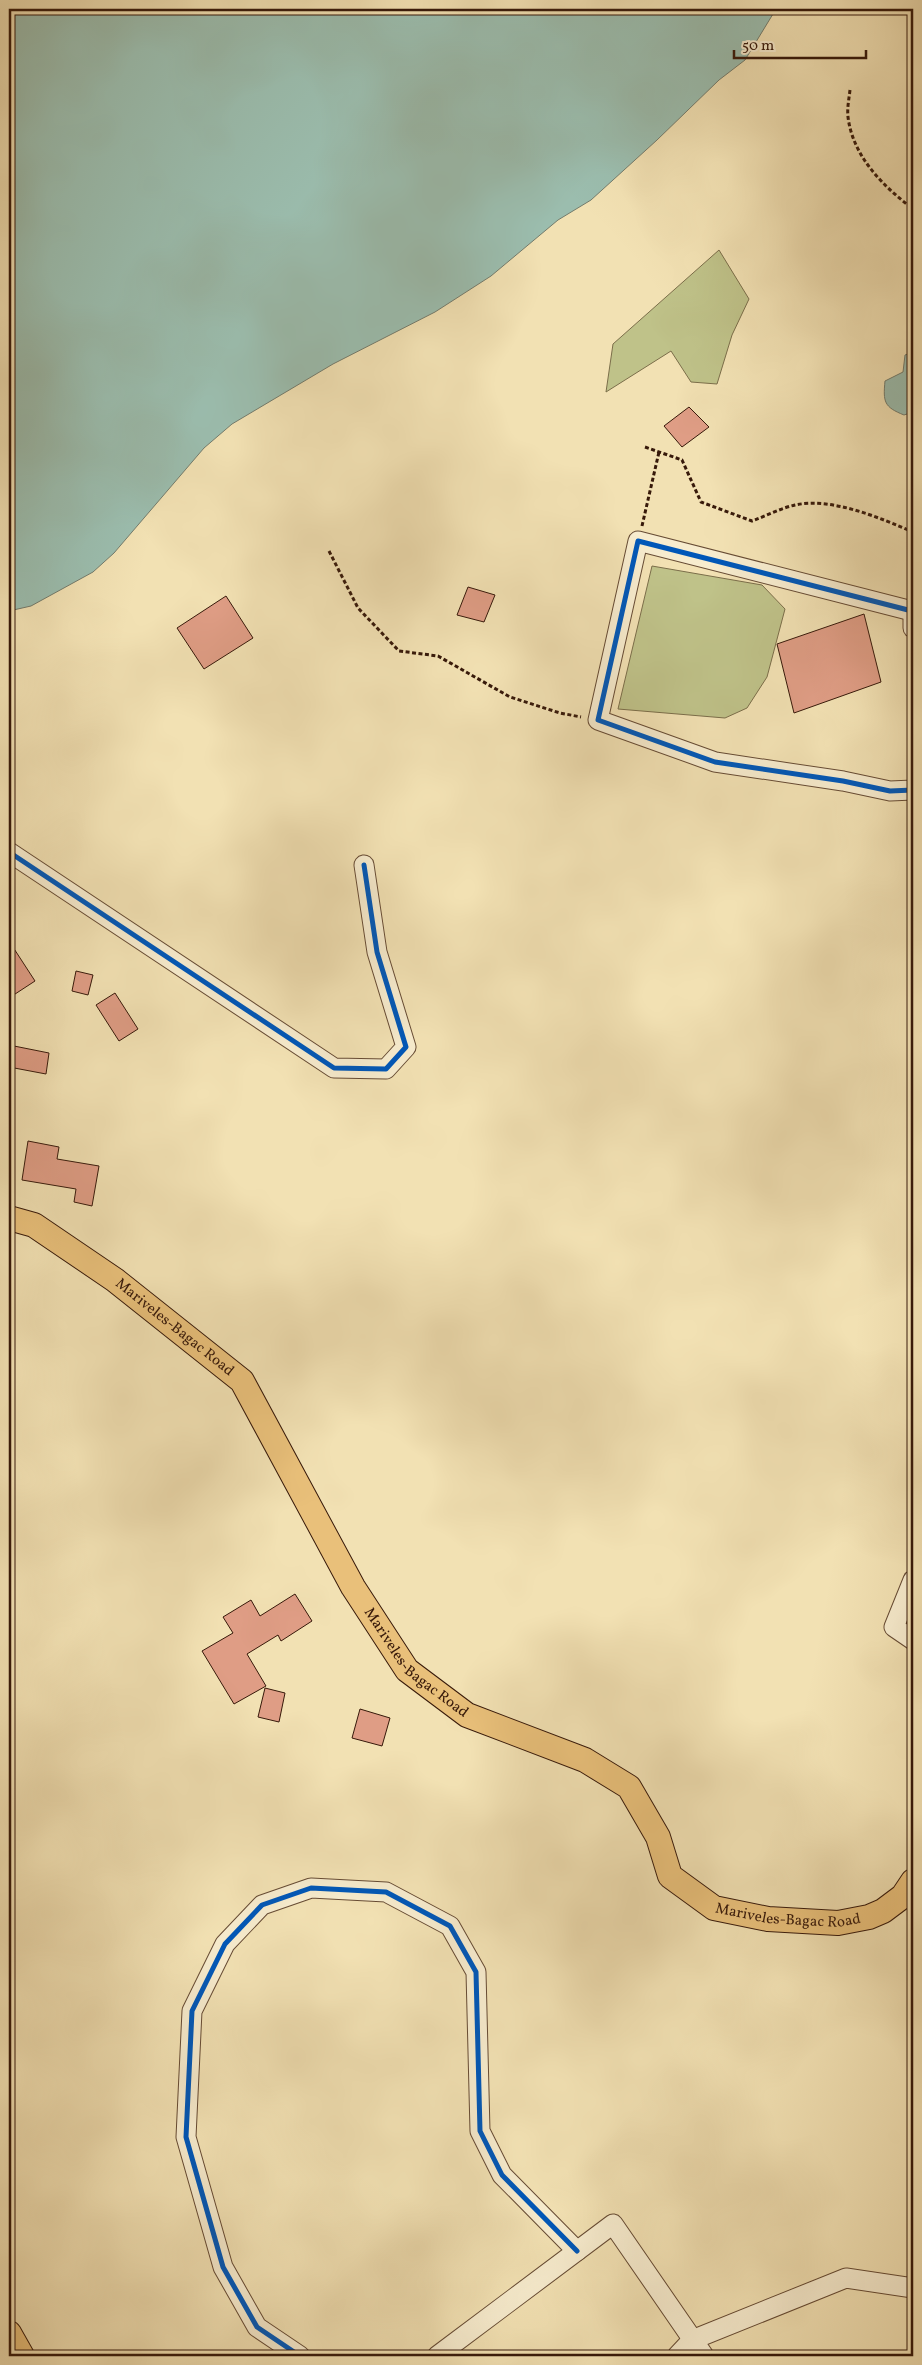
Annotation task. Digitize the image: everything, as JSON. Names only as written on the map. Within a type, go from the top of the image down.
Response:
[{"type":"main road","name":"Mariveles-Bagac Road","points":[[9,1218],[34,1224],[114,1280],[242,1382],[353,1587],[408,1670],[467,1716],[585,1760],[630,1786],[658,1837],[670,1876],[714,1908],[768,1919],[838,1923],[855,1921],[883,1911],[903,1896],[913,1881]]},
{"type":"main road","points":[[9,2333],[22,2356]]},
{"type":"street","points":[[913,616],[638,541],[598,720],[715,762],[843,781],[890,791],[913,790]]},
{"type":"street","points":[[9,852],[334,1068],[386,1069],[406,1047],[377,952],[364,865]]},
{"type":"street","points":[[913,1580],[894,1627],[913,1640]]},
{"type":"street","points":[[300,2356],[256,2327],[223,2267],[186,2137],[192,2011],[225,1944],[262,1905],[311,1888],[386,1892],[450,1926],[476,1972],[480,2131],[502,2175],[577,2251]]},
{"type":"street","points":[[437,2356],[613,2224],[704,2356]]},
{"type":"street","points":[[677,2356],[692,2340],[846,2278],[913,2288]]},
{"type":"path","points":[[850,90],[848,115],[852,139],[884,186],[913,209]]},
{"type":"path","points":[[645,447],[682,460],[701,502],[752,521],[796,505],[824,505],[869,513],[913,532]]},
{"type":"path","points":[[638,541],[658,452]]},
{"type":"path","points":[[329,551],[358,608],[399,651],[438,656],[510,697],[560,713],[598,720]]},
{"type":"green space","points":[[719,250],[749,299],[732,335],[717,384],[691,382],[671,351],[606,392],[613,344]]},
{"type":"green space","points":[[652,566],[762,585],[785,609],[767,677],[747,708],[725,718],[618,709]]},
{"type":"shaded area","points":[[9,9],[776,9],[745,60],[719,80],[591,200],[558,220],[491,276],[435,312],[333,364],[232,424],[204,448],[114,553],[93,572],[31,606],[9,611]]},
{"type":"shaded area","points":[[913,352],[913,412],[904,415],[892,409],[886,403],[884,394],[885,381],[903,372],[905,355]]},
{"type":"building","points":[[689,407],[709,427],[682,447],[664,426]]},
{"type":"building","points":[[468,587],[495,595],[484,622],[457,615]]},
{"type":"building","points":[[226,596],[253,638],[204,669],[177,628]]},
{"type":"building","points":[[864,614],[881,682],[794,713],[777,644]]},
{"type":"building","points":[[9,941],[35,981],[9,998]]},
{"type":"building","points":[[76,971],[93,975],[88,995],[72,991]]},
{"type":"building","points":[[115,993],[138,1029],[119,1041],[96,1005]]},
{"type":"building","points":[[9,1045],[49,1053],[46,1074],[9,1067]]},
{"type":"building","points":[[28,1141],[59,1147],[57,1159],[99,1166],[92,1206],[74,1202],[76,1189],[22,1180]]},
{"type":"building","points":[[295,1594],[312,1621],[281,1641],[278,1635],[247,1654],[266,1686],[234,1704],[202,1651],[233,1633],[223,1617],[251,1600],[260,1616]]},
{"type":"building","points":[[265,1688],[285,1693],[279,1722],[258,1717]]},
{"type":"building","points":[[360,1709],[390,1718],[382,1746],[352,1738]]},
{"type":"cycle path","points":[[912,611],[638,541],[598,720],[715,762],[843,781],[890,791],[913,790]]},
{"type":"cycle path","points":[[9,852],[334,1068],[386,1069],[406,1047],[377,952],[364,865]]},
{"type":"cycle path","points":[[300,2356],[257,2327],[223,2267],[186,2137],[192,2011],[225,1944],[262,1905],[311,1888],[386,1892],[450,1926],[476,1972],[480,2131],[502,2175],[577,2251]]}]
